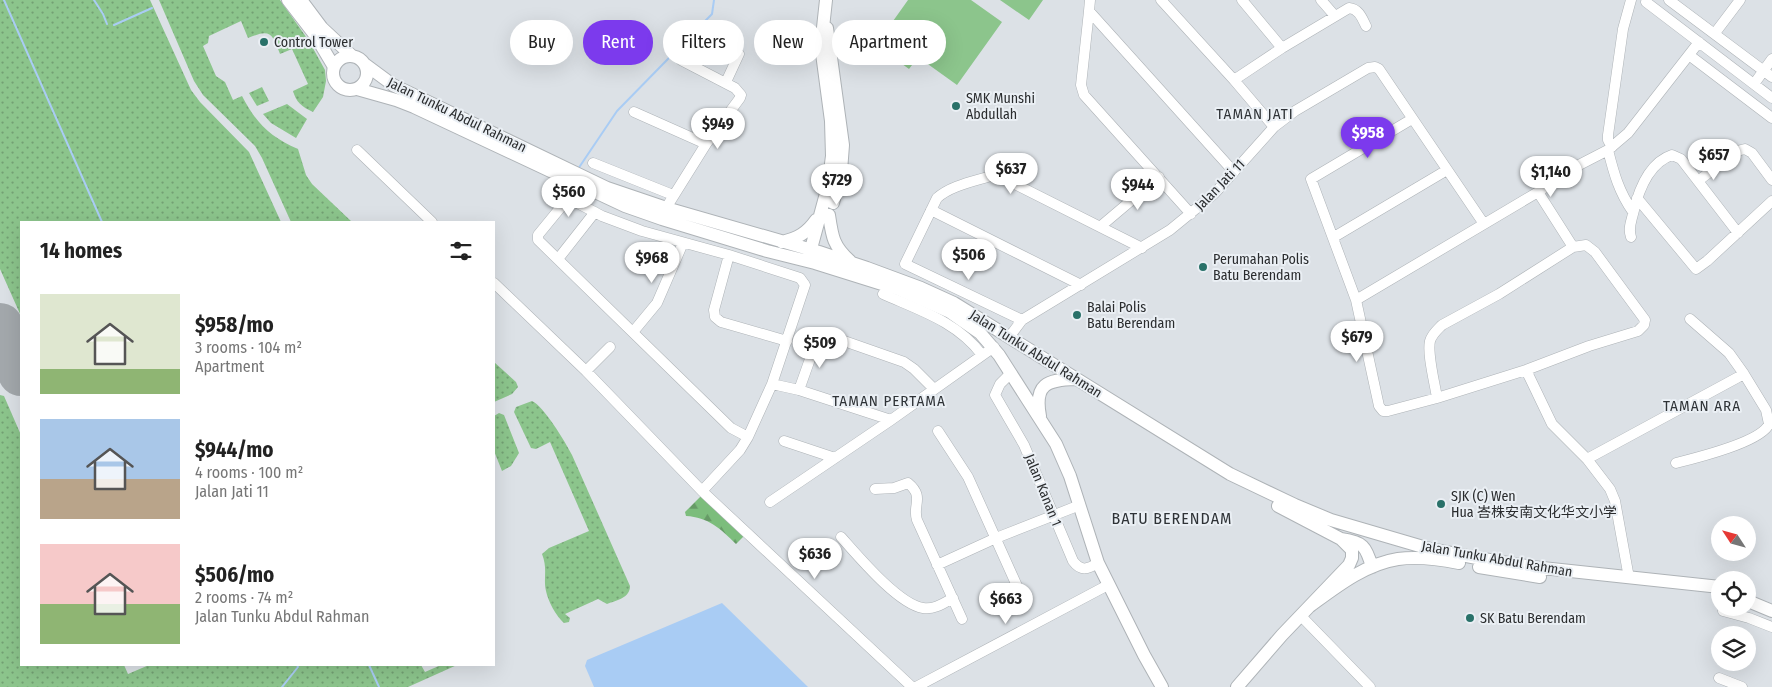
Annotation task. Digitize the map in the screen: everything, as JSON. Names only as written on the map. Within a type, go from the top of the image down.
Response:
[{"type":"main road","points":[[288,0],[315,36],[334,67]]},
{"type":"main road","points":[[301,0],[322,28],[352,56]]},
{"type":"main road","points":[[813,256],[825,214],[841,171],[843,145],[825,6]]},
{"type":"main road","points":[[358,57],[366,65],[367,76],[365,82],[357,89],[346,90],[336,84],[333,73],[334,67],[341,58],[358,57]]},
{"type":"main road","name":"Jalan Tunku Abdul Rahman","points":[[366,65],[392,85],[607,188],[666,208],[782,242],[922,298],[980,332],[994,347],[1041,419],[1059,452],[1070,476],[1098,563],[1160,686]]},
{"type":"main road","name":"Jalan Tunku Abdul Rahman","points":[[357,89],[396,100],[579,186],[644,214],[694,229],[852,263],[895,278],[954,303],[1230,474],[1331,520],[1430,549],[1533,567],[1711,586]]},
{"type":"main road","points":[[782,242],[803,235],[825,214]]},
{"type":"main road","points":[[825,214],[835,244],[840,252],[852,263]]},
{"type":"main road","points":[[1041,419],[1039,396],[1044,385],[1053,380],[1075,379]]},
{"type":"main road","points":[[1230,474],[1261,498],[1341,538],[1357,541],[1364,546],[1372,567]]},
{"type":"main road","points":[[1237,687],[1349,565],[1352,558],[1352,550],[1341,538]]},
{"type":"main road","name":"Jalan Tunku Abdul Rahman","points":[[1310,606],[1337,587],[1372,567],[1397,559],[1417,558],[1547,577],[1711,594]]},
{"type":"main road","points":[[1756,598],[1769,607]]},
{"type":"main road","points":[[1756,603],[1769,607]]},
{"type":"street","points":[[1090,0],[1081,85],[1084,95],[1191,214]]},
{"type":"street","points":[[1161,0],[1274,127]]},
{"type":"street","points":[[1242,0],[1282,48]]},
{"type":"street","points":[[1321,0],[1335,16]]},
{"type":"street","points":[[1631,0],[1623,29],[1608,140],[1621,192],[1634,212]]},
{"type":"street","points":[[1669,0],[1768,73]]},
{"type":"street","points":[[1714,32],[1740,0]]},
{"type":"street","points":[[1646,2],[1772,98]]},
{"type":"street","points":[[1234,80],[1282,48],[1349,8],[1358,11],[1366,26]]},
{"type":"street","points":[[1089,12],[1234,172]]},
{"type":"street","points":[[1356,300],[1610,148],[1628,133],[1699,42]]},
{"type":"street","points":[[1689,54],[1772,118]]},
{"type":"street","points":[[1754,84],[1768,73],[1772,59]]},
{"type":"street","points":[[666,208],[706,144],[740,98],[739,91],[726,82],[691,65]]},
{"type":"street","points":[[726,82],[734,65]]},
{"type":"street","name":"Jalan Jati 11","points":[[1010,336],[1022,320],[1170,230],[1214,194],[1274,127],[1294,111],[1368,68],[1379,70],[1412,119]]},
{"type":"street","points":[[634,112],[706,144]]},
{"type":"street","points":[[1437,398],[1430,348],[1432,335],[1442,325],[1499,294],[1573,247],[1586,246],[1595,252],[1642,316],[1644,325],[1638,331],[1589,346],[1526,370],[1437,398],[1388,411],[1381,409],[1356,300],[1311,178],[1412,119],[1484,224]]},
{"type":"street","points":[[1698,181],[1737,151],[1745,149],[1752,153],[1772,180]]},
{"type":"street","points":[[357,150],[431,221]]},
{"type":"street","points":[[1631,237],[1629,228],[1637,198],[1645,181],[1662,160],[1672,154],[1681,158],[1738,233]]},
{"type":"street","points":[[593,163],[673,195]]},
{"type":"street","points":[[1334,237],[1447,170]]},
{"type":"street","points":[[1022,320],[905,264],[937,198],[944,193],[994,175],[998,176],[1142,248]]},
{"type":"street","points":[[1101,226],[1159,177]]},
{"type":"street","points":[[579,186],[537,237],[731,428],[748,438]]},
{"type":"street","points":[[1538,192],[1573,247]]},
{"type":"street","points":[[568,198],[642,232],[729,255],[800,278],[806,285],[772,384],[748,438],[740,450],[702,491]]},
{"type":"street","points":[[1637,198],[1696,269],[1700,268],[1772,201]]},
{"type":"street","points":[[932,210],[1081,285]]},
{"type":"street","points":[[558,259],[595,212]]},
{"type":"street","points":[[633,332],[658,303],[685,244],[694,229]]},
{"type":"street","points":[[729,255],[714,310],[715,318],[721,322],[787,341]]},
{"type":"street","points":[[495,284],[586,371],[702,491],[912,687]]},
{"type":"street","points":[[883,294],[946,322],[974,345],[982,355]]},
{"type":"street","points":[[1676,463],[1748,440],[1765,432],[1769,424],[1769,408],[1729,353],[1690,319]]},
{"type":"street","points":[[799,390],[815,345],[826,336],[904,362],[934,389]]},
{"type":"street","points":[[586,371],[610,347]]},
{"type":"street","points":[[770,502],[994,347]]},
{"type":"street","points":[[1526,370],[1552,424],[1588,458],[1604,479],[1615,501],[1629,578]]},
{"type":"street","name":"Jalan Kanan 1","points":[[1011,373],[1000,384],[995,395],[1024,445],[1076,565],[1084,569],[1098,563]]},
{"type":"street","points":[[1588,458],[1744,374]]},
{"type":"street","points":[[772,384],[799,390],[891,420]]},
{"type":"street","points":[[938,431],[968,477],[1022,597]]},
{"type":"street","points":[[784,441],[835,458]]},
{"type":"street","points":[[875,489],[894,488],[908,483],[910,485],[918,500],[915,514],[962,619]]},
{"type":"street","points":[[937,565],[996,538],[1080,505]]},
{"type":"street","points":[[841,537],[872,571],[895,592],[915,605],[923,608],[932,608],[953,598]]},
{"type":"street","points":[[916,687],[1108,585]]},
{"type":"street","points":[[1757,621],[1769,607]]},
{"type":"street","points":[[1301,616],[1354,668],[1370,687]]},
{"type":"street","points":[[1740,616],[1772,627]]},
{"type":"street","points":[[1719,678],[1742,687]]},
{"type":"green space","points":[[0,0],[150,0],[191,90],[200,102],[249,152],[281,221],[20,221],[20,314],[0,269]]},
{"type":"green space","points":[[159,0],[280,0],[309,41],[325,70],[326,81],[323,97],[313,112],[300,104],[294,95],[293,91],[308,84],[292,49],[280,54],[275,41],[269,34],[266,33],[248,38],[241,21],[209,36],[208,43],[203,46],[216,76],[225,82],[233,100],[242,96],[258,121],[265,128],[279,139],[298,149],[306,175],[312,184],[351,221],[291,221],[255,146],[203,95],[194,81]]},
{"type":"green space","points":[[908,0],[971,0],[1002,22],[957,85],[929,65],[946,65],[946,20],[894,20]]},
{"type":"green space","points":[[1000,0],[1043,0],[1029,20]]},
{"type":"green space","points":[[904,65],[912,65],[909,69]]},
{"type":"green space","points":[[262,87],[269,101],[257,106],[249,93]]},
{"type":"green space","points":[[287,104],[307,119],[296,138],[271,123],[263,114]]},
{"type":"green space","points":[[495,363],[516,382],[518,387],[512,394],[495,402]]},
{"type":"green space","points":[[0,395],[4,396],[20,433],[20,666],[124,666],[128,674],[147,666],[422,666],[425,672],[439,666],[455,666],[408,687],[0,687]]},
{"type":"green space","points":[[532,401],[548,417],[572,455],[630,586],[628,593],[619,600],[607,604],[598,599],[565,614],[570,618],[569,622],[564,623],[550,604],[547,595],[545,564],[542,554],[549,548],[589,531],[550,442],[536,449],[531,448],[514,412],[516,407]]},
{"type":"green space","points":[[499,413],[504,415],[519,453],[511,466],[502,471],[495,454],[495,415]]},
{"type":"green space","points":[[701,496],[744,536],[736,544],[725,533],[708,521],[686,516],[685,512]]},
{"type":"water","points":[[722,603],[808,687],[594,687],[585,666],[587,660]]},
{"type":"waterway","points":[[4,0],[102,221]]},
{"type":"waterway","points":[[94,0],[107,24]]},
{"type":"waterway","points":[[578,169],[617,111],[712,14],[714,0]]},
{"type":"waterway","points":[[114,25],[152,8]]},
{"type":"waterway","points":[[282,687],[298,666]]},
{"type":"waterway","points":[[369,666],[379,687]]},
{"type":"runway","points":[[0,326],[20,371]]},
{"type":"place","name":"Control Tower","points":[[264,42]]},
{"type":"place","name":"SMK Munshi Abdullah","points":[[956,106]]},
{"type":"place","name":"Perumahan Polis Batu Berendam","points":[[1203,267]]},
{"type":"place","name":"Balai Polis Batu Berendam","points":[[1077,315]]},
{"type":"place","name":"SJK (C) Wen Hua 峇株安南文化华文小学","points":[[1441,504]]},
{"type":"place","name":"SK Batu Berendam","points":[[1470,618]]},
{"type":"district","name":"TAMAN JATI","points":[[1255,114]]},
{"type":"district","name":"TAMAN PERTAMA","points":[[889,401]]},
{"type":"district","name":"TAMAN ARA","points":[[1702,406]]},
{"type":"district","name":"BATU BERENDAM","points":[[1172,518]]}]
